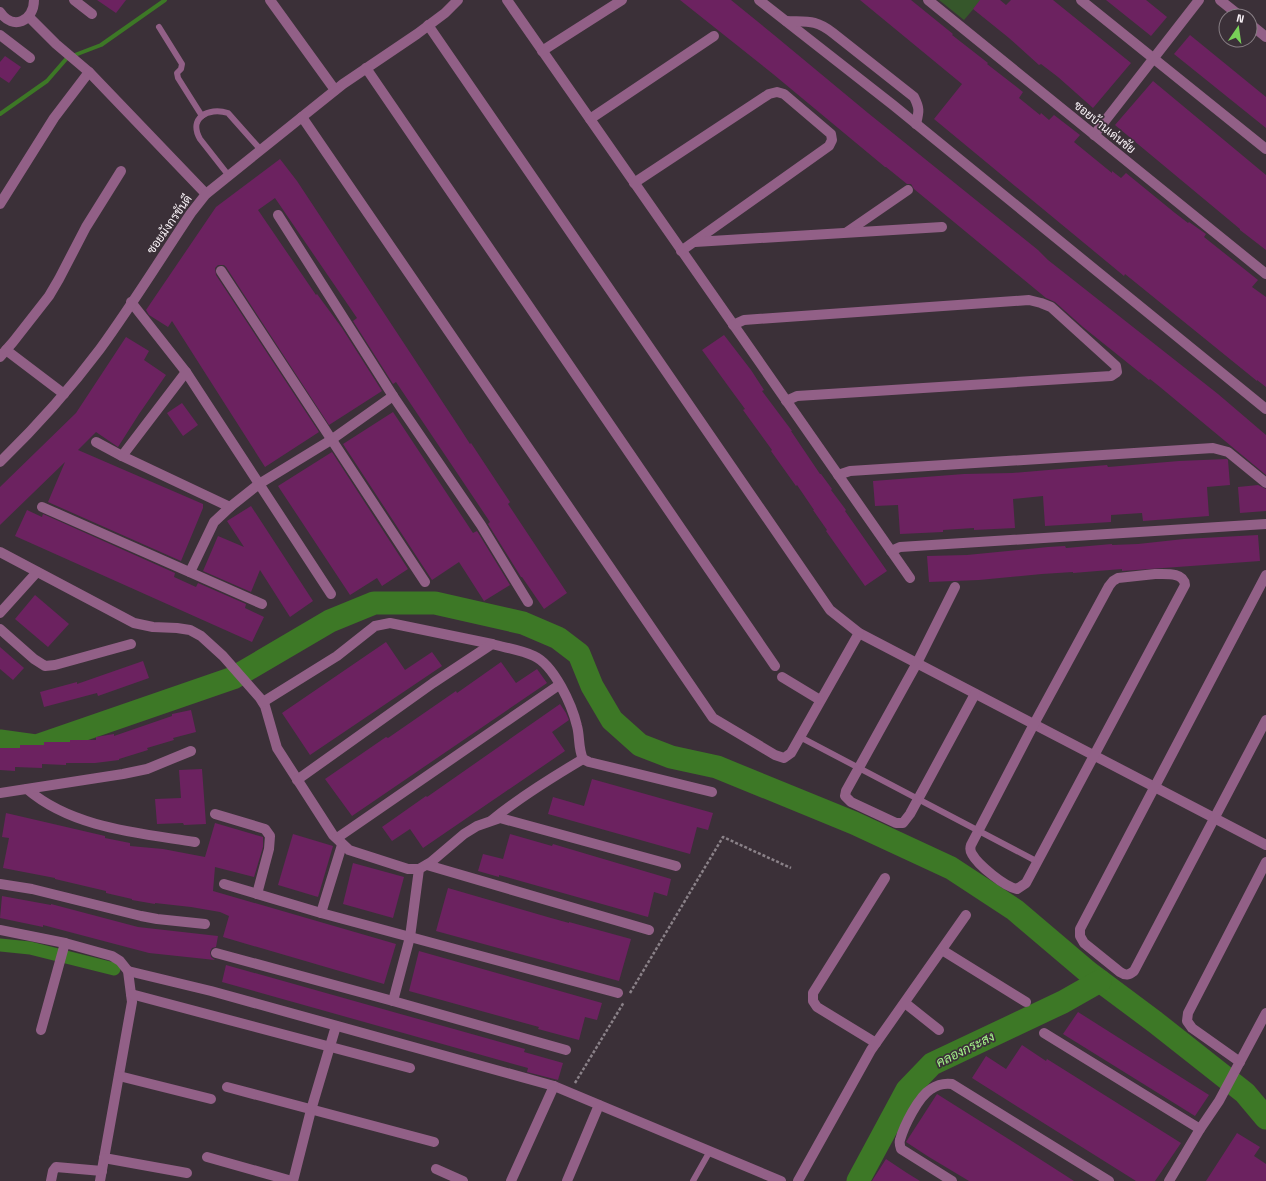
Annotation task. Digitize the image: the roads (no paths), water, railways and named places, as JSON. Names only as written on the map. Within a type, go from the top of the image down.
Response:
[{"type":"street","points":[[0,12],[4,18],[12,22],[21,22],[29,17],[34,8],[34,0]]},
{"type":"street","points":[[74,0],[92,14]]},
{"type":"street","points":[[270,0],[335,90]]},
{"type":"street","name":"ซอยมังกรขันดี","points":[[0,462],[26,437],[64,394],[100,348],[191,213],[206,194],[335,90],[445,13],[458,0]]},
{"type":"street","points":[[506,0],[910,578]]},
{"type":"street","points":[[542,51],[622,0]]},
{"type":"street","points":[[759,0],[916,124],[1266,408]]},
{"type":"street","name":"ซอยบ้านเด่นชัย","points":[[928,0],[1266,274]]},
{"type":"street","points":[[1082,0],[1266,149]]},
{"type":"street","points":[[1094,135],[1199,0]]},
{"type":"street","points":[[1220,0],[1230,8]]},
{"type":"street","points":[[29,17],[56,44],[89,72],[206,194]]},
{"type":"street","points":[[786,21],[814,22],[823,25],[914,97],[919,106],[916,124]]},
{"type":"street","points":[[428,25],[830,610],[843,622],[859,633],[1266,845]]},
{"type":"street","points":[[1258,31],[1266,38]]},
{"type":"street","points":[[0,35],[30,58]]},
{"type":"street","points":[[590,119],[714,36]]},
{"type":"street","points":[[366,68],[775,666]]},
{"type":"street","points":[[0,204],[54,118],[89,72]]},
{"type":"street","points":[[634,182],[769,94],[777,92],[784,94],[831,134],[832,140],[829,146],[682,251]]},
{"type":"street","points":[[302,117],[713,718],[775,755],[784,758],[791,753],[859,633]]},
{"type":"street","points":[[64,394],[3,354],[52,290],[86,227],[121,171]]},
{"type":"street","points":[[847,233],[908,190]]},
{"type":"street","points":[[278,215],[393,396],[481,525],[528,602]]},
{"type":"street","points":[[694,242],[942,227]]},
{"type":"street","points":[[221,271],[426,582]]},
{"type":"street","points":[[733,324],[744,320],[1029,300],[1042,302],[1051,308],[1118,369],[1117,372],[1111,376],[797,396],[786,401]]},
{"type":"street","points":[[131,302],[186,372],[331,594]]},
{"type":"street","points":[[122,456],[186,372]]},
{"type":"street","points":[[190,572],[214,522],[230,507],[259,484],[331,440],[393,396]]},
{"type":"street","points":[[96,442],[122,456],[230,507]]},
{"type":"street","points":[[838,475],[850,471],[1213,448],[1228,452],[1266,483]]},
{"type":"street","points":[[42,506],[262,604]]},
{"type":"street","points":[[891,550],[900,547],[1266,524]]},
{"type":"street","points":[[0,552],[134,623],[153,628],[177,628],[190,630],[201,636],[222,656],[263,702],[277,748],[297,780],[340,842],[349,850],[408,869],[423,867],[649,930]]},
{"type":"street","points":[[0,613],[36,572]]},
{"type":"street","points":[[1156,574],[1181,577],[1185,581],[1185,585],[1095,756],[1026,883],[1017,889],[1009,888],[972,855],[970,850],[971,845],[978,830],[1034,724],[1113,581],[1118,578],[1156,574]]},
{"type":"street","points":[[1266,575],[1080,929],[1080,936],[1084,943],[1125,975],[1129,975],[1134,971],[1266,720]]},
{"type":"street","points":[[955,587],[917,663],[846,791],[845,796],[851,802],[896,823],[903,823],[918,799],[975,694]]},
{"type":"street","points":[[263,702],[337,656],[378,625],[390,623],[492,644],[534,656],[546,665],[559,685],[575,716],[578,728],[580,752],[583,759],[589,762],[712,792]]},
{"type":"street","points":[[0,629],[34,659],[45,666],[55,665],[131,644]]},
{"type":"street","points":[[297,780],[433,683],[492,644]]},
{"type":"street","points":[[782,677],[820,700]]},
{"type":"street","points":[[321,913],[340,842],[559,685]]},
{"type":"street","points":[[0,793],[147,769],[191,752]]},
{"type":"street","points":[[491,821],[514,802],[536,787],[583,759]]},
{"type":"street","points":[[27,789],[38,799],[77,818],[108,826],[196,842]]},
{"type":"street","points":[[215,814],[265,829],[270,836],[269,849],[257,894]]},
{"type":"street","points":[[393,1001],[410,937],[423,867],[464,834],[477,826],[500,818],[676,866]]},
{"type":"street","points":[[1240,1062],[1192,1028],[1187,1020],[1188,1013],[1266,862]]},
{"type":"street","points":[[876,1043],[817,1007],[813,1001],[813,993],[885,878]]},
{"type":"street","points":[[0,884],[32,889],[141,916],[205,924]]},
{"type":"street","points":[[224,884],[321,913],[621,997]]},
{"type":"street","points":[[798,1181],[871,1050],[966,915]]},
{"type":"street","points":[[0,930],[65,943],[112,956],[120,961],[128,971],[132,1002],[101,1176],[56,1167],[53,1171],[52,1181]]},
{"type":"street","points":[[41,1030],[65,943]]},
{"type":"street","points":[[942,950],[1026,1002]]},
{"type":"street","points":[[216,953],[566,1050]]},
{"type":"street","points":[[128,971],[211,991],[554,1086],[781,1181]]},
{"type":"street","points":[[131,994],[410,1068]]},
{"type":"street","points":[[905,1003],[939,1030]]},
{"type":"street","points":[[1168,1181],[1219,1101],[1266,1013]]},
{"type":"street","points":[[207,1157],[293,1181],[311,1110],[336,1026]]},
{"type":"street","points":[[1044,1032],[1200,1129]]},
{"type":"street","points":[[119,1076],[211,1099]]},
{"type":"street","points":[[952,1181],[901,1149],[899,1142],[918,1102],[930,1090],[947,1083],[952,1084],[1109,1181]]},
{"type":"street","points":[[511,1181],[554,1086]]},
{"type":"street","points":[[227,1087],[434,1142]]},
{"type":"street","points":[[567,1181],[599,1105]]},
{"type":"street","points":[[104,1158],[187,1173]]},
{"type":"street","points":[[436,1169],[463,1181]]},
{"type":"lane","points":[[159,27],[182,64],[178,73],[178,78],[202,116]]},
{"type":"lane","points":[[229,176],[196,133],[197,124],[202,116],[208,112],[220,111],[228,113],[261,150]]},
{"type":"lane","points":[[800,737],[1038,862]]},
{"type":"lane","points":[[693,1181],[710,1152]]},
{"type":"waterway","points":[[0,114],[47,81],[67,58],[101,45],[165,0]]},
{"type":"waterway","points":[[0,741],[36,746],[233,678],[330,621],[374,603],[435,603],[523,623],[558,638],[579,654],[592,686],[612,720],[640,745],[671,757],[717,767],[854,823],[951,868],[1015,910],[1088,972],[1155,1022],[1245,1093],[1266,1118]]},
{"type":"waterway","points":[[0,945],[30,948],[114,969]]},
{"type":"waterway","name":"คลองกระสง","points":[[858,1181],[907,1090],[932,1064],[1063,1002],[1100,981]]}]
